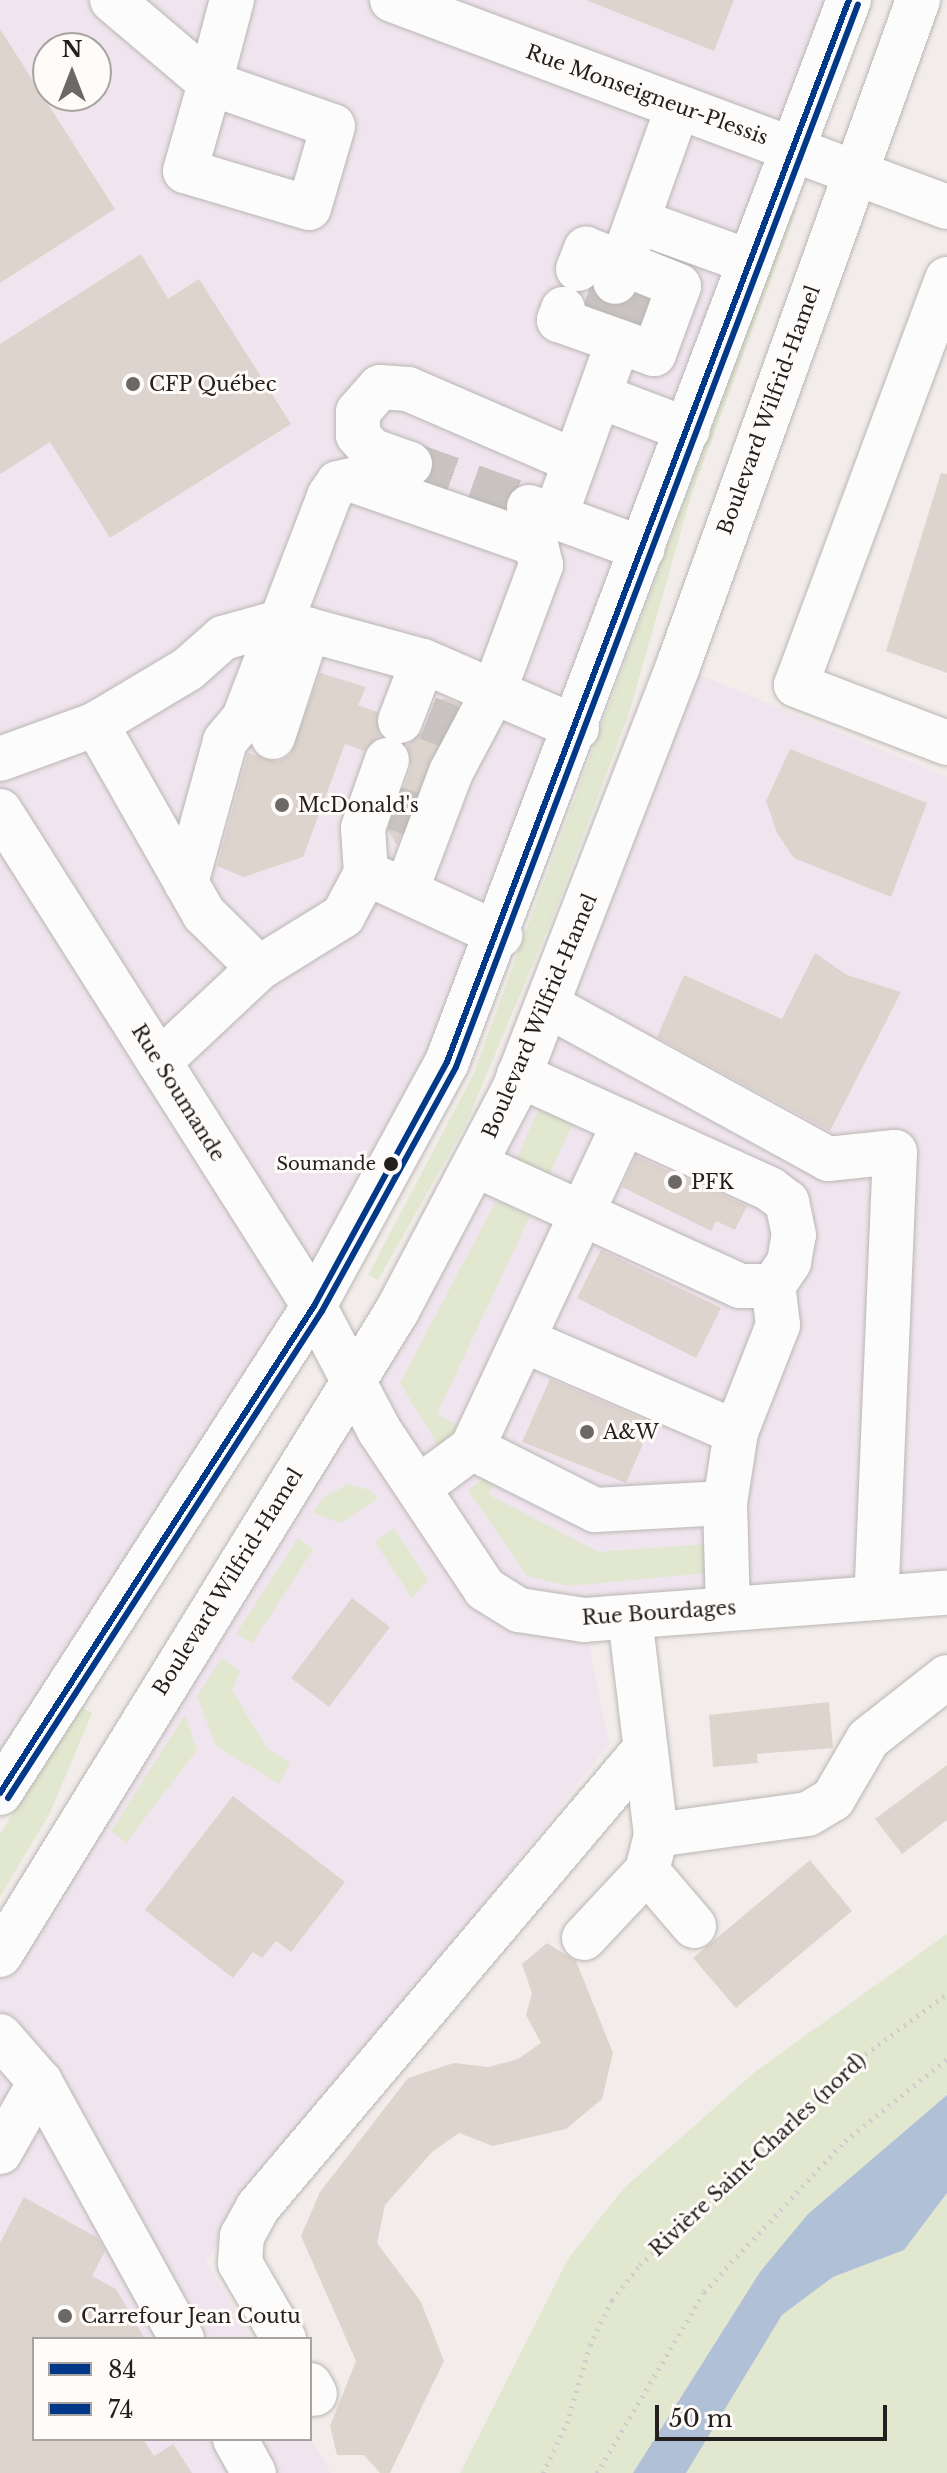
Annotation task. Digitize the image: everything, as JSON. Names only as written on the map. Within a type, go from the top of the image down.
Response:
[{"type":"main road","points":[[112,0],[210,83],[232,0]]},
{"type":"main road","name":"Rue Monseigneur-Plessis","points":[[392,0],[947,207]]},
{"type":"main road","points":[[0,1793],[314,1306],[447,1062],[500,935],[849,0]]},
{"type":"main road","name":"Boulevard Wilfrid-Hamel","points":[[0,1955],[355,1375],[476,1165],[519,1075],[549,1006],[918,0]]},
{"type":"main road","points":[[643,549],[541,512],[574,461],[599,396],[614,306],[637,221],[678,107]]},
{"type":"main road","points":[[637,221],[750,262]]},
{"type":"main road","points":[[947,279],[796,685],[947,743]]},
{"type":"main road","points":[[399,460],[371,450],[358,435],[366,398],[380,387],[408,389],[574,461]]},
{"type":"main road","points":[[599,396],[688,430]]},
{"type":"main road","points":[[159,1062],[259,968],[343,916],[366,873],[363,828],[416,768],[495,689],[541,565],[536,544],[352,480],[338,483],[329,496],[244,718],[225,741],[186,883]]},
{"type":"main road","points":[[0,759],[96,724],[188,669],[223,638],[278,628],[423,661],[495,689],[577,728]]},
{"type":"main road","points":[[273,737],[278,628]]},
{"type":"main road","points":[[406,891],[423,661]]},
{"type":"main road","points":[[96,724],[204,914],[259,968]]},
{"type":"main road","name":"Rue Soumande","points":[[0,811],[355,1375]]},
{"type":"main road","points":[[366,873],[500,935]]},
{"type":"main road","points":[[549,1006],[828,1159],[895,1152],[876,1598]]},
{"type":"main road","points":[[519,1075],[787,1202],[794,1235],[789,1262],[773,1286],[778,1325],[736,1432],[725,1503],[728,1608]]},
{"type":"main road","points":[[418,1488],[472,1448],[624,1123]]},
{"type":"main road","points":[[476,1165],[740,1286],[773,1286]]},
{"type":"main road","points":[[523,1340],[736,1432]]},
{"type":"main road","name":"Rue Bourdages","points":[[355,1375],[379,1430],[485,1589],[519,1610],[584,1620],[947,1593]]},
{"type":"main road","points":[[472,1448],[595,1510],[725,1503]]},
{"type":"main road","points":[[630,1617],[645,1749],[651,1853],[694,1926]]},
{"type":"main road","points":[[584,1938],[651,1853],[808,1814],[833,1799],[868,1739],[947,1677]]},
{"type":"main road","points":[[283,2337],[240,2263],[242,2236],[258,2207],[645,1749]]},
{"type":"main road","points":[[0,2036],[40,2082],[181,2337]]},
{"type":"main road","points":[[0,2152],[40,2082]]},
{"type":"main road","points":[[236,2441],[254,2473]]},
{"type":"path","name":"Rivière Saint-Charles (nord)","points":[[543,2473],[556,2452],[590,2345],[612,2300],[640,2265],[859,2059],[947,1994]]},
{"type":"path","points":[[597,2473],[704,2292],[845,2141],[947,2059]]},
{"type":"shaded area","points":[[0,0],[849,0],[475,994],[0,1793]]},
{"type":"shaded area","points":[[678,666],[947,777],[947,1569],[939,1593],[584,1620],[609,1744],[206,2261],[251,2337],[32,2337],[32,2441],[312,2441],[331,2473],[0,2473],[0,1955],[397,1312]]},
{"type":"green space","points":[[792,208],[797,209],[692,493],[629,713],[554,914],[465,1126],[378,1280],[368,1275],[473,1075]]},
{"type":"green space","points":[[544,1097],[578,1112],[547,1180],[514,1165]]},
{"type":"green space","points":[[496,1201],[530,1216],[437,1414],[460,1427],[439,1447],[400,1383]]},
{"type":"green space","points":[[491,1473],[496,1478],[489,1495],[599,1552],[706,1544],[708,1573],[569,1586],[527,1576],[468,1490]]},
{"type":"green space","points":[[349,1484],[372,1491],[377,1499],[341,1523],[313,1513],[323,1498]]},
{"type":"green space","points":[[394,1528],[428,1580],[412,1598],[375,1542]]},
{"type":"green space","points":[[298,1538],[313,1550],[252,1643],[236,1634]]},
{"type":"green space","points":[[222,1658],[240,1671],[232,1690],[267,1748],[290,1763],[279,1784],[216,1746],[197,1696]]},
{"type":"green space","points":[[79,1706],[92,1713],[50,1813],[0,1897],[0,1834]]},
{"type":"green space","points":[[185,1715],[197,1750],[126,1843],[111,1831]]},
{"type":"green space","points":[[947,1934],[947,2095],[809,2214],[760,2272],[633,2473],[460,2473],[568,2259],[623,2189],[756,2071]]},
{"type":"green space","points":[[947,2193],[947,2473],[686,2473],[782,2315],[833,2277],[904,2250]]},
{"type":"water","points":[[947,2095],[947,2193],[904,2250],[833,2277],[782,2315],[686,2473],[633,2473],[760,2272],[808,2214]]},
{"type":"building","points":[[586,0],[734,0],[714,51]]},
{"type":"building","points":[[0,29],[32,79],[32,112],[53,112],[115,209],[0,283]]},
{"type":"building","name":"CFP Québec","points":[[141,254],[168,299],[199,279],[291,424],[110,538],[50,442],[0,474],[0,344]]},
{"type":"building","points":[[941,473],[947,474],[947,673],[886,651]]},
{"type":"building","points":[[320,673],[366,687],[358,705],[377,712],[380,736],[364,751],[345,744],[303,857],[244,877],[217,866],[248,753],[277,762],[290,755]]},
{"type":"building","points":[[445,698],[459,704],[397,845],[388,831],[411,768],[407,745],[423,731],[434,702]]},
{"type":"building","points":[[790,749],[927,803],[891,897],[794,858],[777,833],[766,801]]},
{"type":"building","points":[[815,953],[847,975],[901,992],[830,1131],[657,1037],[684,975],[782,1019]]},
{"type":"building","name":"PFK","points":[[636,1156],[747,1206],[735,1230],[716,1221],[711,1231],[622,1187]]},
{"type":"building","points":[[601,1250],[721,1308],[696,1358],[577,1298]]},
{"type":"building","name":"A&W","points":[[550,1379],[652,1423],[626,1483],[522,1442]]},
{"type":"building","points":[[352,1598],[390,1627],[329,1707],[291,1678]]},
{"type":"building","points":[[829,1702],[833,1748],[757,1754],[758,1763],[713,1767],[709,1715]]},
{"type":"building","points":[[947,1765],[947,1820],[902,1854],[875,1819]]},
{"type":"building","points":[[233,1796],[345,1882],[291,1952],[276,1941],[262,1958],[253,1952],[233,1978],[145,1910]]},
{"type":"building","points":[[810,1860],[852,1911],[736,2008],[693,1958]]},
{"type":"building","points":[[547,1943],[576,1961],[613,2053],[602,2099],[566,2129],[493,2146],[459,2133],[432,2152],[385,2205],[377,2243],[421,2302],[444,2361],[390,2473],[380,2473],[364,2455],[337,2455],[330,2426],[356,2361],[301,2236],[320,2192],[408,2078],[454,2063],[488,2067],[518,2059],[541,2043],[526,2015],[532,1993],[522,1964]]},
{"type":"building","name":"Carrefour Jean Coutu","points":[[24,2197],[98,2238],[105,2251],[92,2276],[116,2289],[144,2337],[32,2337],[32,2441],[144,2441],[154,2456],[173,2444],[192,2473],[0,2473],[0,2243]]},
{"type":"tunnel","points":[[601,322],[615,282]]},
{"type":"tunnel","points":[[632,333],[647,294]]},
{"type":"tunnel","points":[[410,464],[527,506]]},
{"type":"tunnel","points":[[428,718],[455,729]]},
{"type":"tunnel","points":[[394,808],[424,818]]},
{"type":"transit line","name":"84","points":[[0,1793],[314,1306],[447,1062],[849,0]]},
{"type":"transit line","name":"74","points":[[8,1798],[322,1311],[456,1067],[858,4]]},
{"type":"place","name":"CFP Québec","points":[[133,384]]},
{"type":"place","name":"McDonald's","points":[[282,805]]},
{"type":"place","name":"Soumande","points":[[391,1164]]},
{"type":"place","name":"PFK","points":[[675,1182]]},
{"type":"place","name":"A&W","points":[[587,1432]]},
{"type":"place","name":"Carrefour Jean Coutu","points":[[65,2316]]}]
